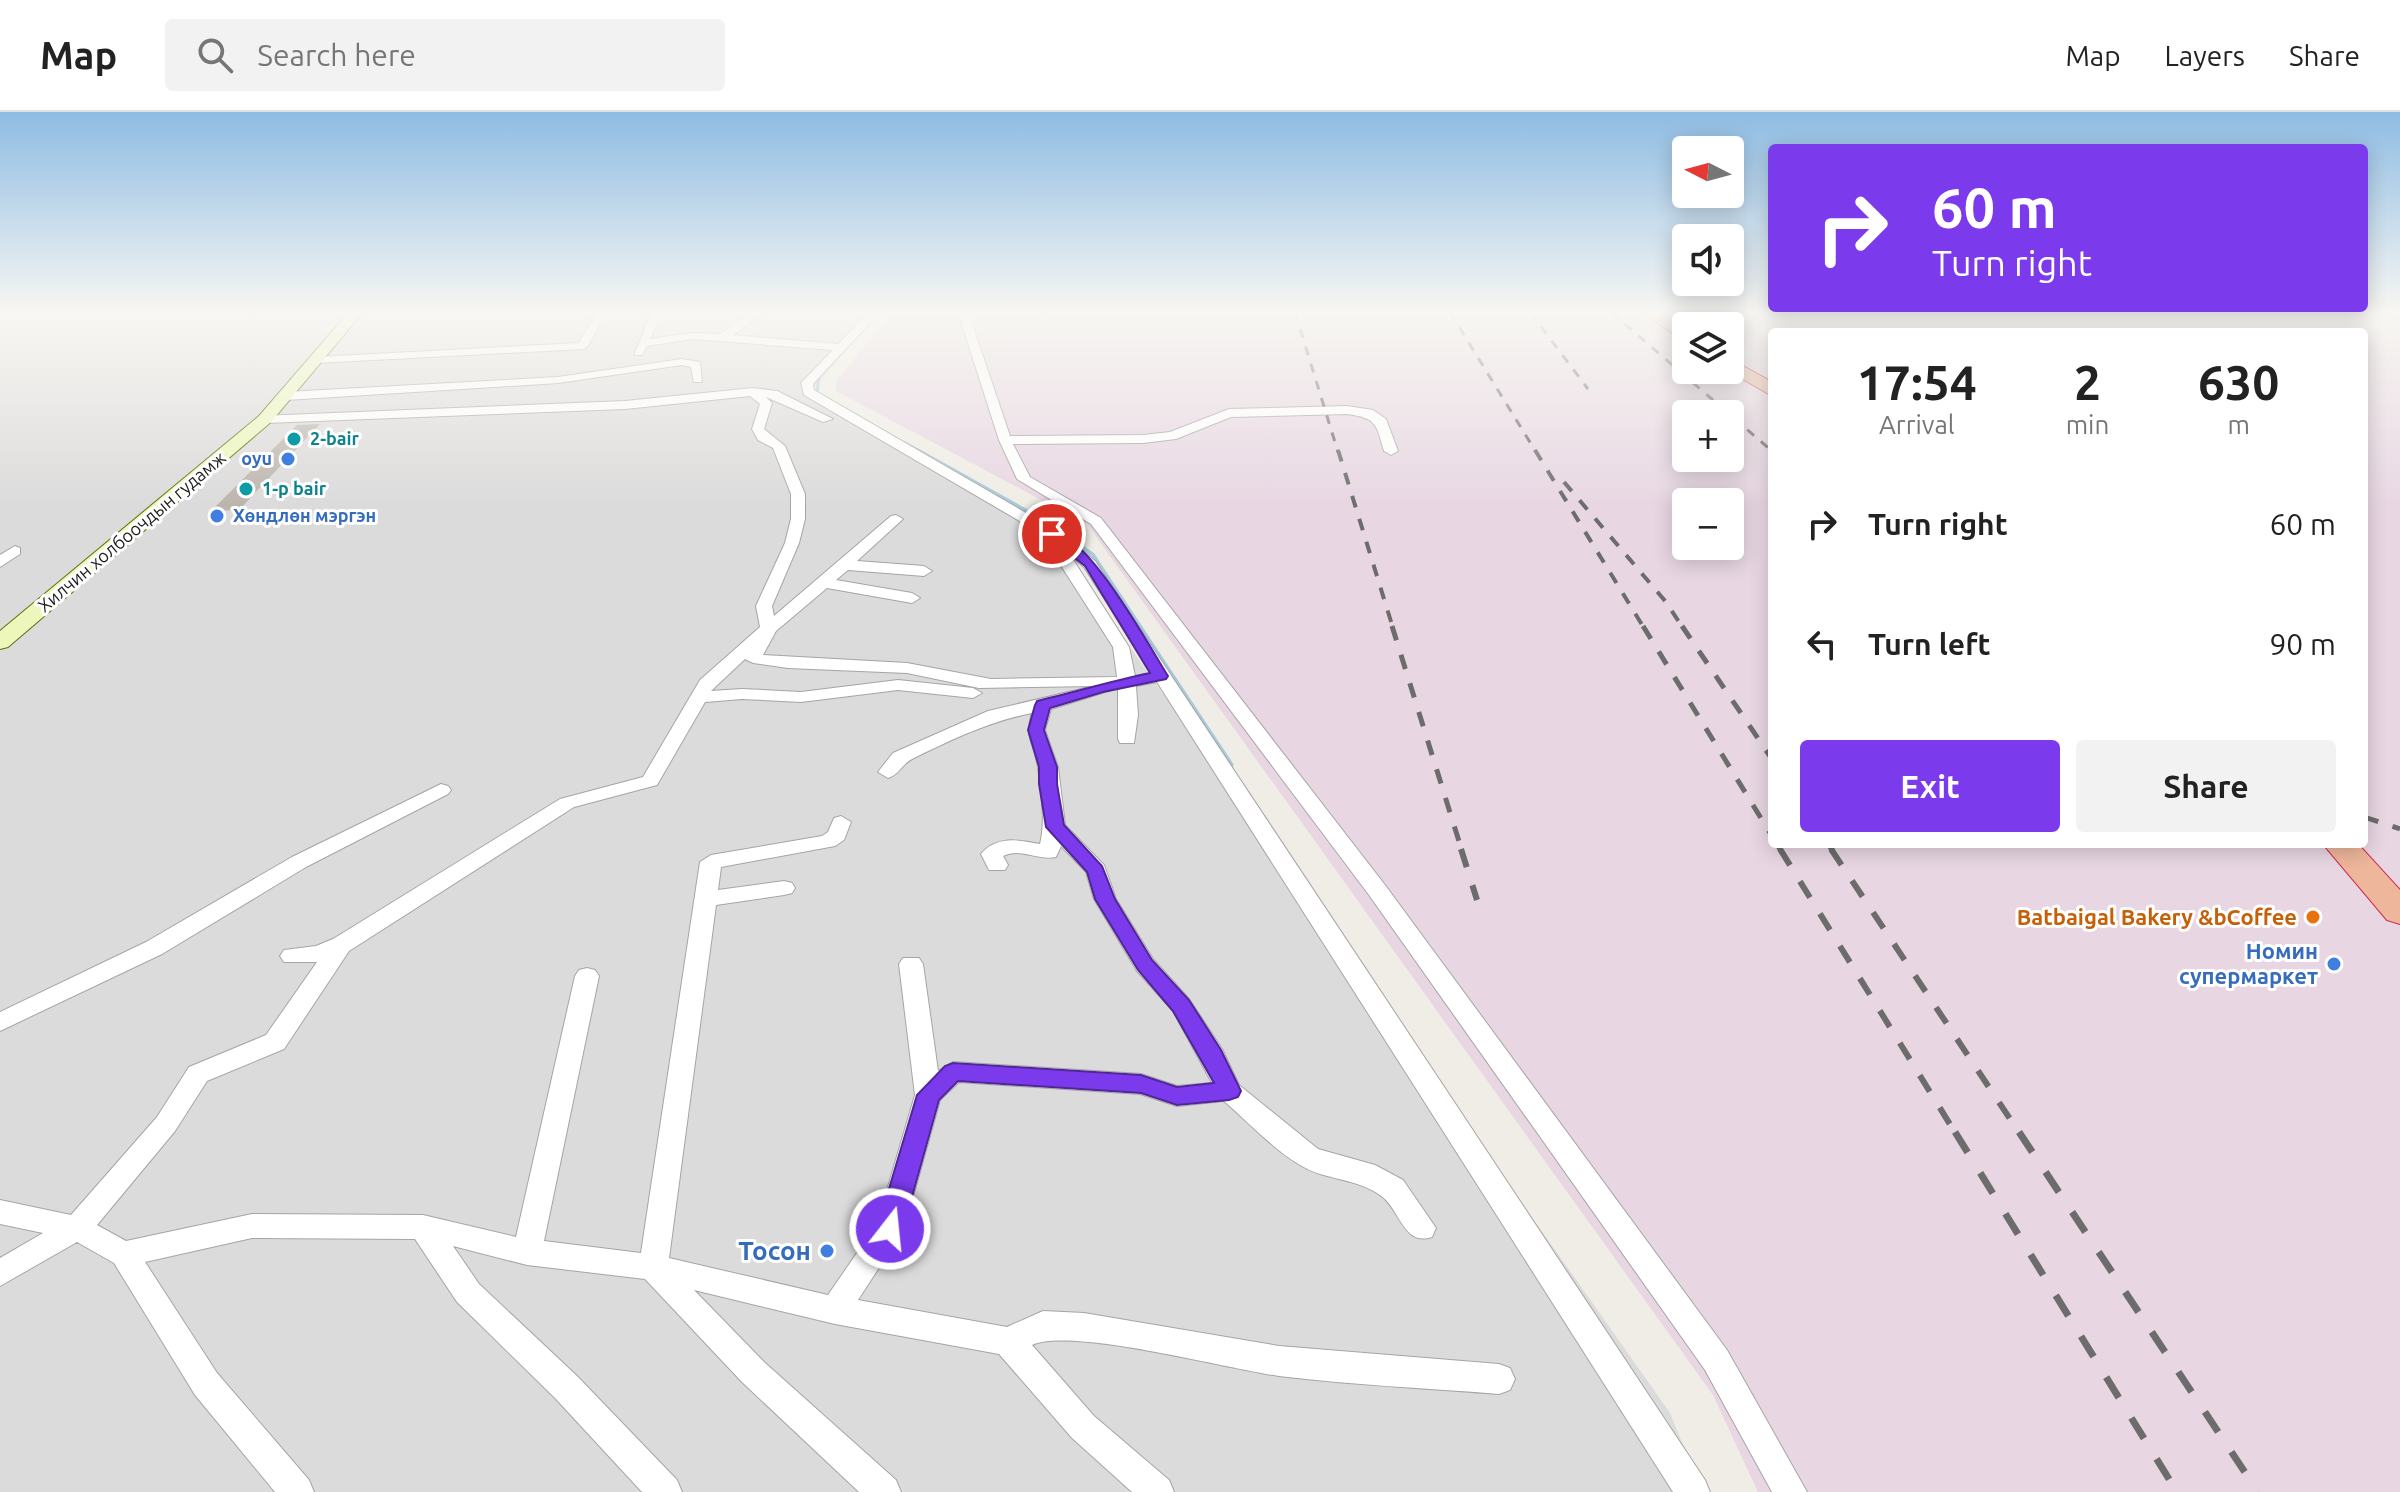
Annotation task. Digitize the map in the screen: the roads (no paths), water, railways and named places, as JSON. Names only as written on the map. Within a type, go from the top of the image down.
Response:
[{"type":"highway","points":[[1750,376],[1768,388]]},
{"type":"highway","points":[[2368,847],[2400,883]]},
{"type":"highway","points":[[2344,848],[2400,912]]},
{"type":"main road","name":"Хилчин холбоочдын гудамж","points":[[0,642],[190,485],[265,419],[302,376]]},
{"type":"street","points":[[286,396],[581,376]]},
{"type":"street","points":[[813,376],[807,383],[808,392],[1052,534],[1082,555],[1693,1492]]},
{"type":"street","points":[[984,376],[1005,440],[1024,479],[1096,521],[1377,890],[1716,1360],[1790,1492]]},
{"type":"street","points":[[753,392],[766,403],[758,429],[763,437],[779,446],[798,494],[798,519],[792,543],[764,606],[769,628],[753,658],[774,663],[898,667],[992,684],[1075,679],[1127,683]]},
{"type":"street","points":[[265,419],[625,405],[753,392],[773,394],[808,408],[923,468],[1012,522],[1066,561],[1121,647],[1127,683],[1127,739]]},
{"type":"street","points":[[1005,440],[1143,439],[1172,436],[1229,413],[1347,410],[1369,413],[1382,422],[1391,451]]},
{"type":"street","points":[[292,956],[319,954],[341,945],[567,803],[650,781],[706,684],[896,519]]},
{"type":"street","points":[[0,562],[15,551]]},
{"type":"street","points":[[844,565],[924,571]]},
{"type":"street","points":[[824,583],[912,598]]},
{"type":"street","points":[[888,772],[900,757],[977,722],[1160,676]]},
{"type":"street","points":[[699,697],[742,694],[801,697],[898,685],[960,694],[985,693],[992,684]]},
{"type":"street","points":[[997,865],[992,854],[1001,847],[1015,844],[1034,851],[1049,852],[1055,827],[1048,767],[1036,730],[1043,705]]},
{"type":"street","points":[[0,1022],[154,948],[299,862],[441,790]]},
{"type":"street","points":[[653,1267],[711,862],[828,841],[837,835],[841,822]]},
{"type":"street","points":[[1055,827],[1096,870],[1105,899],[1145,965],[1181,1005],[1213,1056],[1229,1091],[1310,1158],[1365,1173],[1393,1188],[1422,1228]]},
{"type":"street","points":[[704,899],[784,888]]},
{"type":"street","points":[[0,1273],[77,1228],[166,1124],[198,1074],[275,1042],[341,945]]},
{"type":"street","points":[[835,1310],[890,1229],[928,1095],[911,964]]},
{"type":"street","points":[[527,1252],[587,976]]},
{"type":"street","points":[[928,1095],[953,1072],[1141,1084],[1177,1096],[1229,1091]]},
{"type":"street","points":[[0,1212],[77,1228],[124,1254],[206,1384],[297,1492]]},
{"type":"street","points":[[124,1254],[252,1226],[423,1227],[527,1252],[653,1267],[835,1310],[1008,1341],[1043,1325],[1084,1327],[1279,1361],[1499,1379]]},
{"type":"street","points":[[423,1227],[468,1293],[566,1387],[665,1492]]},
{"type":"street","points":[[653,1267],[753,1372],[884,1492]]},
{"type":"street","points":[[1008,1341],[1083,1427],[1157,1492]]},
{"type":"waterway","points":[[819,376],[817,393],[820,395]]},
{"type":"waterway","points":[[905,443],[921,452]]},
{"type":"waterway","points":[[917,450],[1046,522],[1093,555],[1141,628]]},
{"type":"waterway","points":[[1139,626],[1231,765]]},
{"type":"railway","points":[[1315,376],[1338,452]]},
{"type":"railway","points":[[1490,376],[1536,452]]},
{"type":"railway","points":[[1579,376],[1588,389]]},
{"type":"railway","points":[[1686,376],[1768,448]]},
{"type":"railway","points":[[1338,450],[1393,628]]},
{"type":"railway","points":[[1535,450],[1644,628]]},
{"type":"railway","points":[[1564,482],[1666,602],[1683,628]]},
{"type":"railway","points":[[1392,626],[1462,851]]},
{"type":"railway","points":[[1643,626],[1768,829]]},
{"type":"railway","points":[[1682,626],[1768,753]]},
{"type":"railway","points":[[2368,818],[2400,829]]},
{"type":"railway","points":[[1461,849],[1477,900]]},
{"type":"railway","points":[[1780,849],[1956,1134]]},
{"type":"railway","points":[[1831,849],[2020,1134]]},
{"type":"railway","points":[[1955,1132],[2177,1492]]},
{"type":"railway","points":[[2019,1132],[2258,1492]]},
{"type":"place","name":"2-bair","points":[[294,439]]},
{"type":"place","name":"oyu","points":[[288,459]]},
{"type":"place","name":"1-p bair","points":[[246,489]]},
{"type":"place","name":"Хөндлөн мэргэн","points":[[217,516]]},
{"type":"place","name":"Batbaigal Bakery &bCoffee","points":[[2313,917]]},
{"type":"place","name":"Номин супермаркет","points":[[2334,964]]},
{"type":"place","name":"Тосон","points":[[827,1251]]}]
